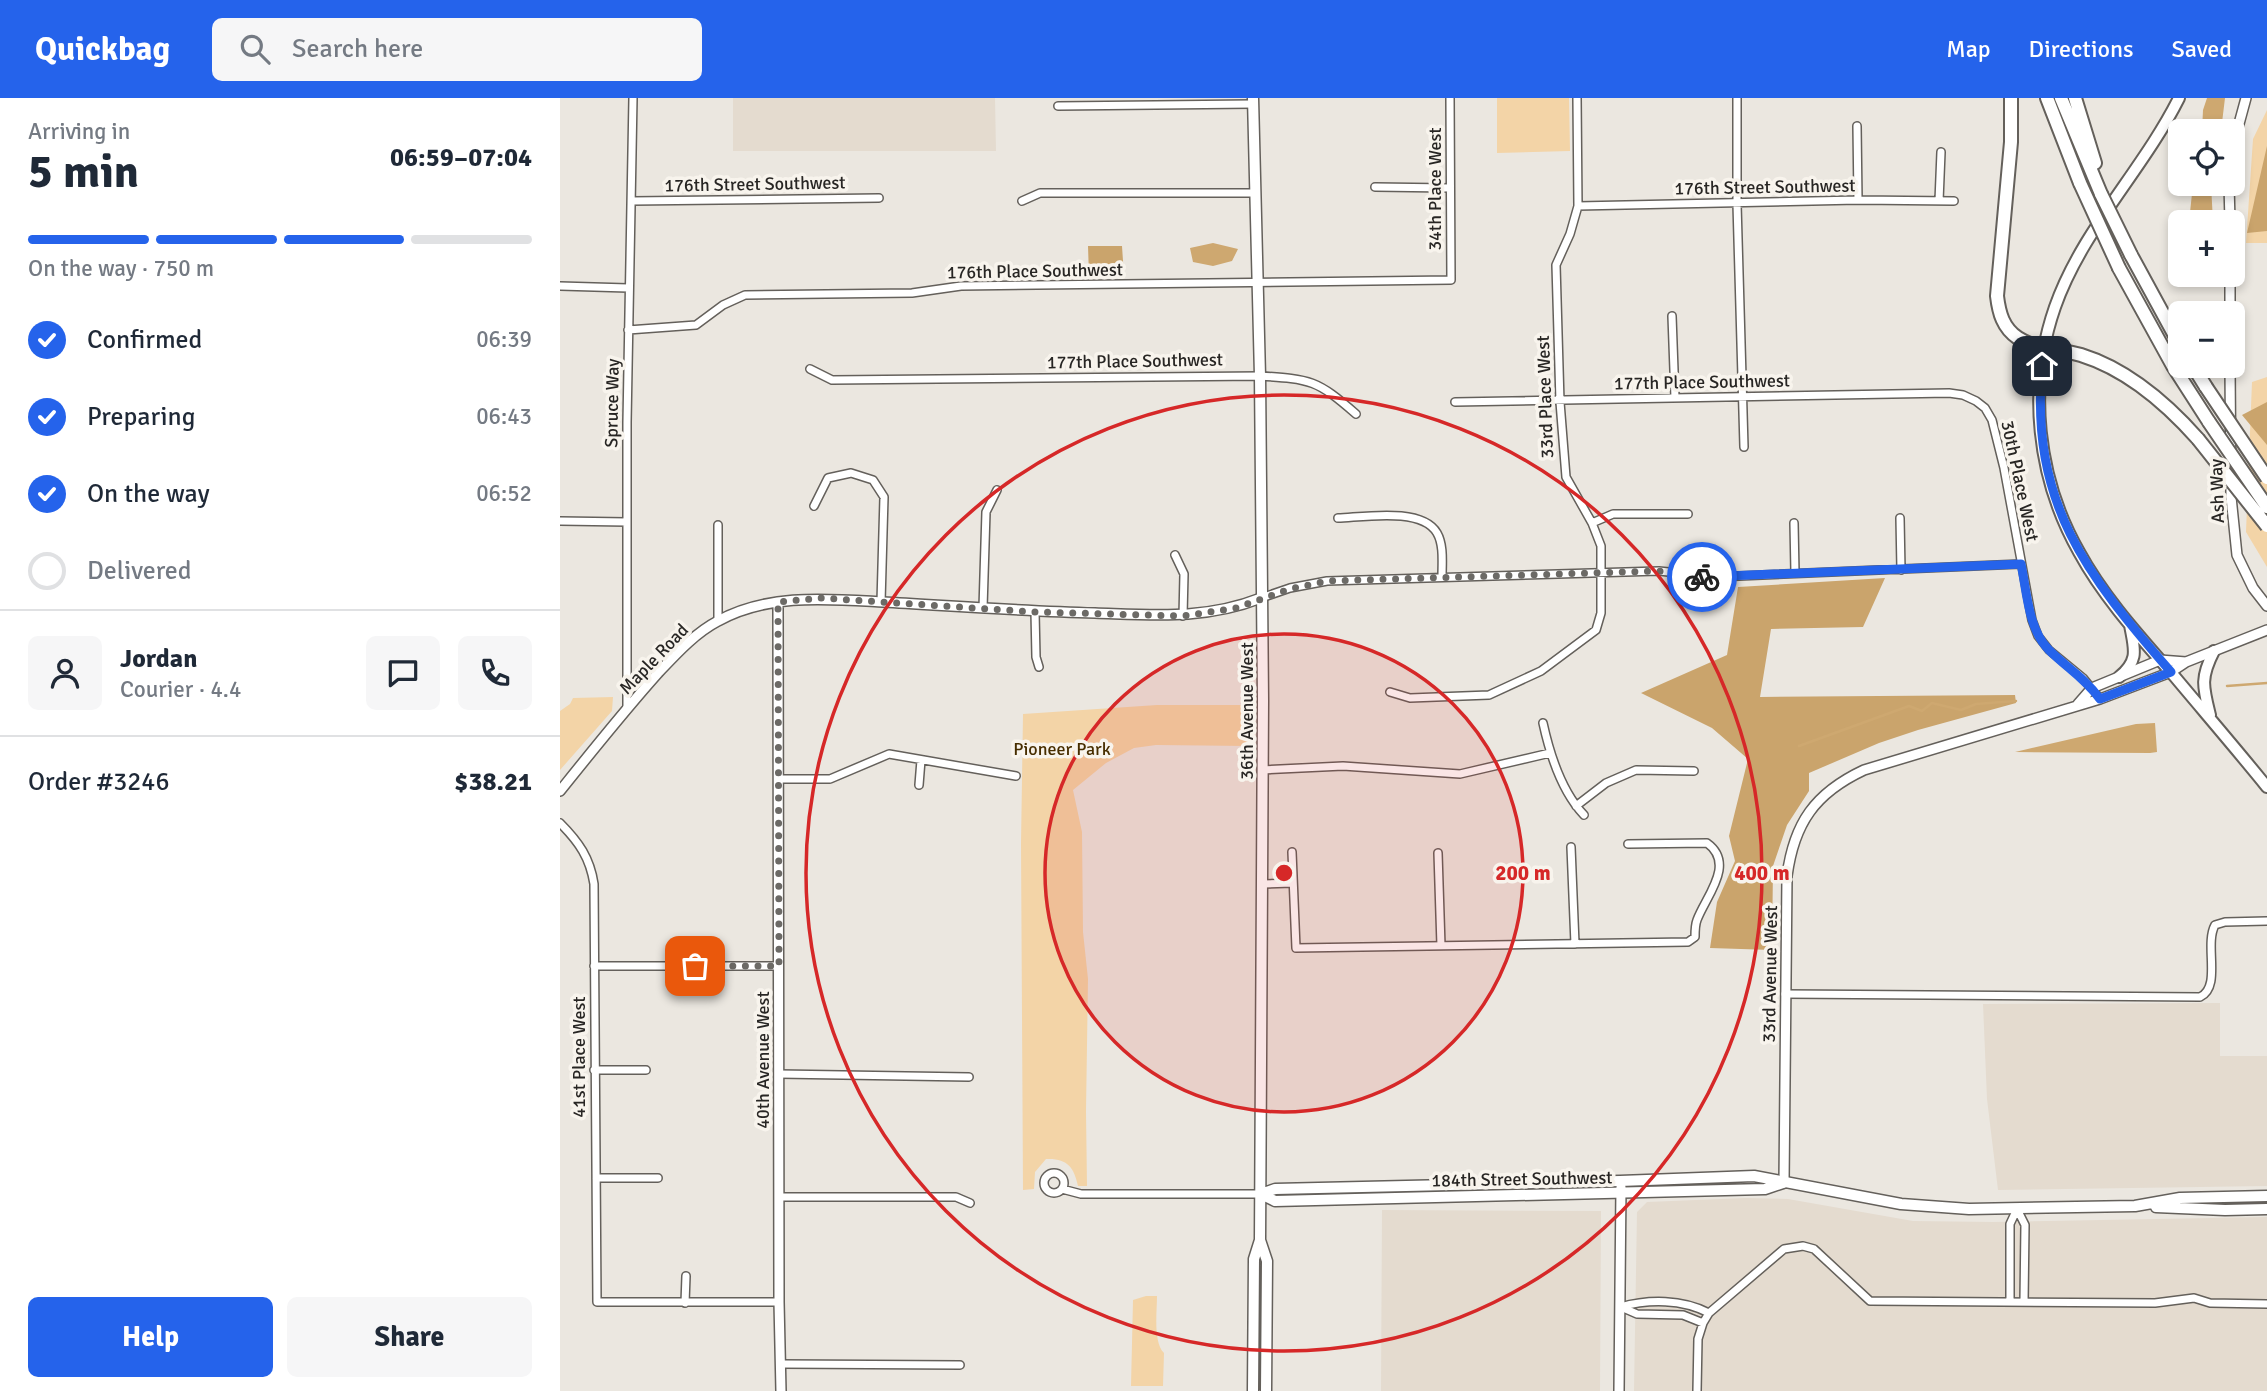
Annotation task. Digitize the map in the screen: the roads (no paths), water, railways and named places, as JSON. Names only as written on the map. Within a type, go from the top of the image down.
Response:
[{"type":"highway","points":[[2011,98],[2011,142],[1998,278],[1999,313],[2007,328],[2019,339],[2080,355],[2119,373],[2156,398],[2198,439],[2267,526]]},
{"type":"highway","points":[[2047,98],[2080,183],[2119,268],[2173,366],[2267,507]]},
{"type":"highway","points":[[2062,98],[2090,158]]},
{"type":"highway","points":[[2075,98],[2101,194],[2168,323]]},
{"type":"highway","points":[[2200,378],[2267,478]]},
{"type":"main road","points":[[2179,98],[2073,268],[2055,306],[2044,347],[2040,426],[2048,477],[2066,528],[2080,555],[2130,625],[2267,787]]},
{"type":"main road","name":"36th Avenue West","points":[[1253,101],[1260,376],[1263,884],[1261,1194],[1260,1240],[1254,1259],[1253,1391]]},
{"type":"main road","points":[[2119,677],[2130,666],[2134,657],[2130,625]]},
{"type":"main road","points":[[2210,718],[2202,683],[2214,651]]},
{"type":"main road","name":"184th Street Southwest","points":[[1261,1194],[1275,1202],[1500,1195],[1754,1176],[1901,1204],[1969,1209],[2135,1206],[2267,1209]]},
{"type":"main road","points":[[1369,1199],[1388,1192],[1413,1191],[1421,1185],[1429,1191],[1492,1190],[1500,1195]]},
{"type":"main road","name":"184th Street Southwest","points":[[1261,1194],[1275,1189],[1421,1185],[1621,1187]]},
{"type":"main road","points":[[2225,1210],[2232,1204],[2253,1203],[2262,1197],[2262,1202],[2267,1203]]},
{"type":"main road","name":"184th Street Southwest","points":[[2135,1206],[2180,1198],[2262,1197]]},
{"type":"main road","name":"36th Avenue West","points":[[1260,1240],[1267,1261],[1266,1391]]},
{"type":"street","name":"Spruce Way","points":[[627,708],[628,288],[633,98]]},
{"type":"street","name":"34th Place West","points":[[1450,98],[1451,280]]},
{"type":"street","name":"33rd Place West","points":[[1390,692],[1409,698],[1489,695],[1541,671],[1596,630],[1601,613],[1601,546],[1592,523],[1566,477],[1560,402],[1556,265],[1570,234],[1578,206],[1577,98]]},
{"type":"street","points":[[1737,98],[1737,204],[1744,447]]},
{"type":"street","points":[[2240,119],[2246,98]]},
{"type":"street","points":[[1058,106],[1253,101]]},
{"type":"street","points":[[1857,126],[1858,200]]},
{"type":"street","points":[[1939,201],[1941,152]]},
{"type":"street","points":[[1375,187],[1450,188]]},
{"type":"street","points":[[1022,201],[1040,193],[1256,194]]},
{"type":"street","name":"176th Street Southwest","points":[[632,201],[878,198]]},
{"type":"street","name":"176th Street Southwest","points":[[1578,206],[1858,200],[1954,201]]},
{"type":"street","name":"176th Place Southwest","points":[[628,330],[696,325],[723,305],[745,295],[912,293],[961,286],[1451,280]]},
{"type":"street","points":[[560,286],[628,288]]},
{"type":"street","points":[[1672,316],[1675,398]]},
{"type":"street","name":"177th Place Southwest","points":[[810,369],[832,380],[1260,376],[1298,378],[1317,383],[1329,390],[1356,414]]},
{"type":"street","name":"Ash Way","points":[[2230,378],[2231,497],[2237,555],[2253,588],[2267,606]]},
{"type":"street","name":"177th Place Southwest","points":[[1455,402],[1949,393]]},
{"type":"street","name":"30th Place West","points":[[1949,393],[1976,401],[1985,408],[1992,420],[2004,468],[2032,620],[2038,636],[2049,650],[2083,678],[2100,699]]},
{"type":"street","points":[[814,506],[817,495],[828,478],[851,473],[873,480],[884,497],[881,602]]},
{"type":"street","points":[[983,607],[986,512],[997,490]]},
{"type":"street","points":[[1592,523],[1613,514],[1688,514]]},
{"type":"street","points":[[1338,518],[1407,516],[1420,519],[1437,533],[1442,552],[1442,576]]},
{"type":"street","points":[[1900,518],[1900,570]]},
{"type":"street","points":[[560,521],[627,522]]},
{"type":"street","points":[[1794,523],[1796,573]]},
{"type":"street","points":[[718,525],[718,621]]},
{"type":"street","points":[[1175,555],[1184,574],[1183,616]]},
{"type":"street","points":[[1261,598],[1327,581],[1659,571],[1716,578],[2021,564]]},
{"type":"street","name":"Maple Road","points":[[560,791],[627,708],[677,653],[718,621],[748,608],[821,598],[1035,612],[1183,616],[1218,612],[1261,598]]},
{"type":"street","name":"40th Avenue West","points":[[778,602],[781,1391]]},
{"type":"street","points":[[1035,612],[1036,657],[1039,667]]},
{"type":"street","points":[[2171,672],[2186,662],[2267,630]]},
{"type":"street","points":[[2078,704],[2092,688],[2160,660],[2186,662]]},
{"type":"street","name":"33rd Avenue West","points":[[1784,1183],[1787,876],[1790,854],[1798,830],[1810,810],[1843,780],[1864,770],[2100,699],[2171,672]]},
{"type":"street","points":[[1543,723],[1550,753],[1576,806],[1584,815]]},
{"type":"street","points":[[1262,769],[1343,766],[1460,774],[1550,753]]},
{"type":"street","points":[[778,779],[830,779],[889,754],[1016,776]]},
{"type":"street","points":[[919,785],[921,760]]},
{"type":"street","points":[[1576,806],[1606,783],[1636,770],[1694,772]]},
{"type":"street","name":"41st Place West","points":[[560,823],[579,844],[592,871],[594,884],[597,1302],[685,1303]]},
{"type":"street","points":[[1292,852],[1296,948],[1688,942],[1695,937],[1696,922],[1714,888],[1719,871],[1719,858],[1715,848],[1707,842],[1628,844]]},
{"type":"street","points":[[1571,847],[1575,944]]},
{"type":"street","points":[[1438,853],[1441,946]]},
{"type":"street","points":[[1263,884],[1292,883]]},
{"type":"street","points":[[1786,994],[2200,996],[2206,994],[2211,984],[2210,934],[2215,925],[2225,922],[2267,921]]},
{"type":"street","points":[[594,966],[779,966]]},
{"type":"street","points":[[594,1070],[646,1070]]},
{"type":"street","points":[[779,1074],[969,1077]]},
{"type":"street","points":[[596,1178],[658,1178]]},
{"type":"street","points":[[1619,1391],[1621,1187]]},
{"type":"street","name":"184th Street Southwest","points":[[1062,1189],[1081,1194],[1261,1194]]},
{"type":"street","points":[[779,1197],[956,1197],[970,1203]]},
{"type":"street","points":[[2017,1209],[2025,1225],[2024,1302]]},
{"type":"street","points":[[2010,1302],[2010,1227],[2017,1209]]},
{"type":"street","points":[[1697,1391],[1698,1339],[1709,1313],[1776,1254],[1784,1249],[1803,1246],[1822,1254],[1870,1301],[2167,1303],[2194,1298],[2210,1303],[2267,1304]]},
{"type":"street","points":[[686,1276],[685,1303],[779,1302]]},
{"type":"street","points":[[1620,1307],[1638,1302],[1682,1303],[1709,1313]]},
{"type":"street","points":[[1620,1307],[1637,1314],[1683,1315],[1703,1323]]},
{"type":"street","points":[[781,1364],[960,1365]]},
{"type":"waterway","points":[[2227,686],[2267,683]]},
{"type":"waterway","points":[[1799,746],[1909,706],[1922,711],[1932,703],[1961,710],[1976,704],[2016,701]]},
{"type":"park label","name":"Pioneer Park","points":[[1062,749]]}]
